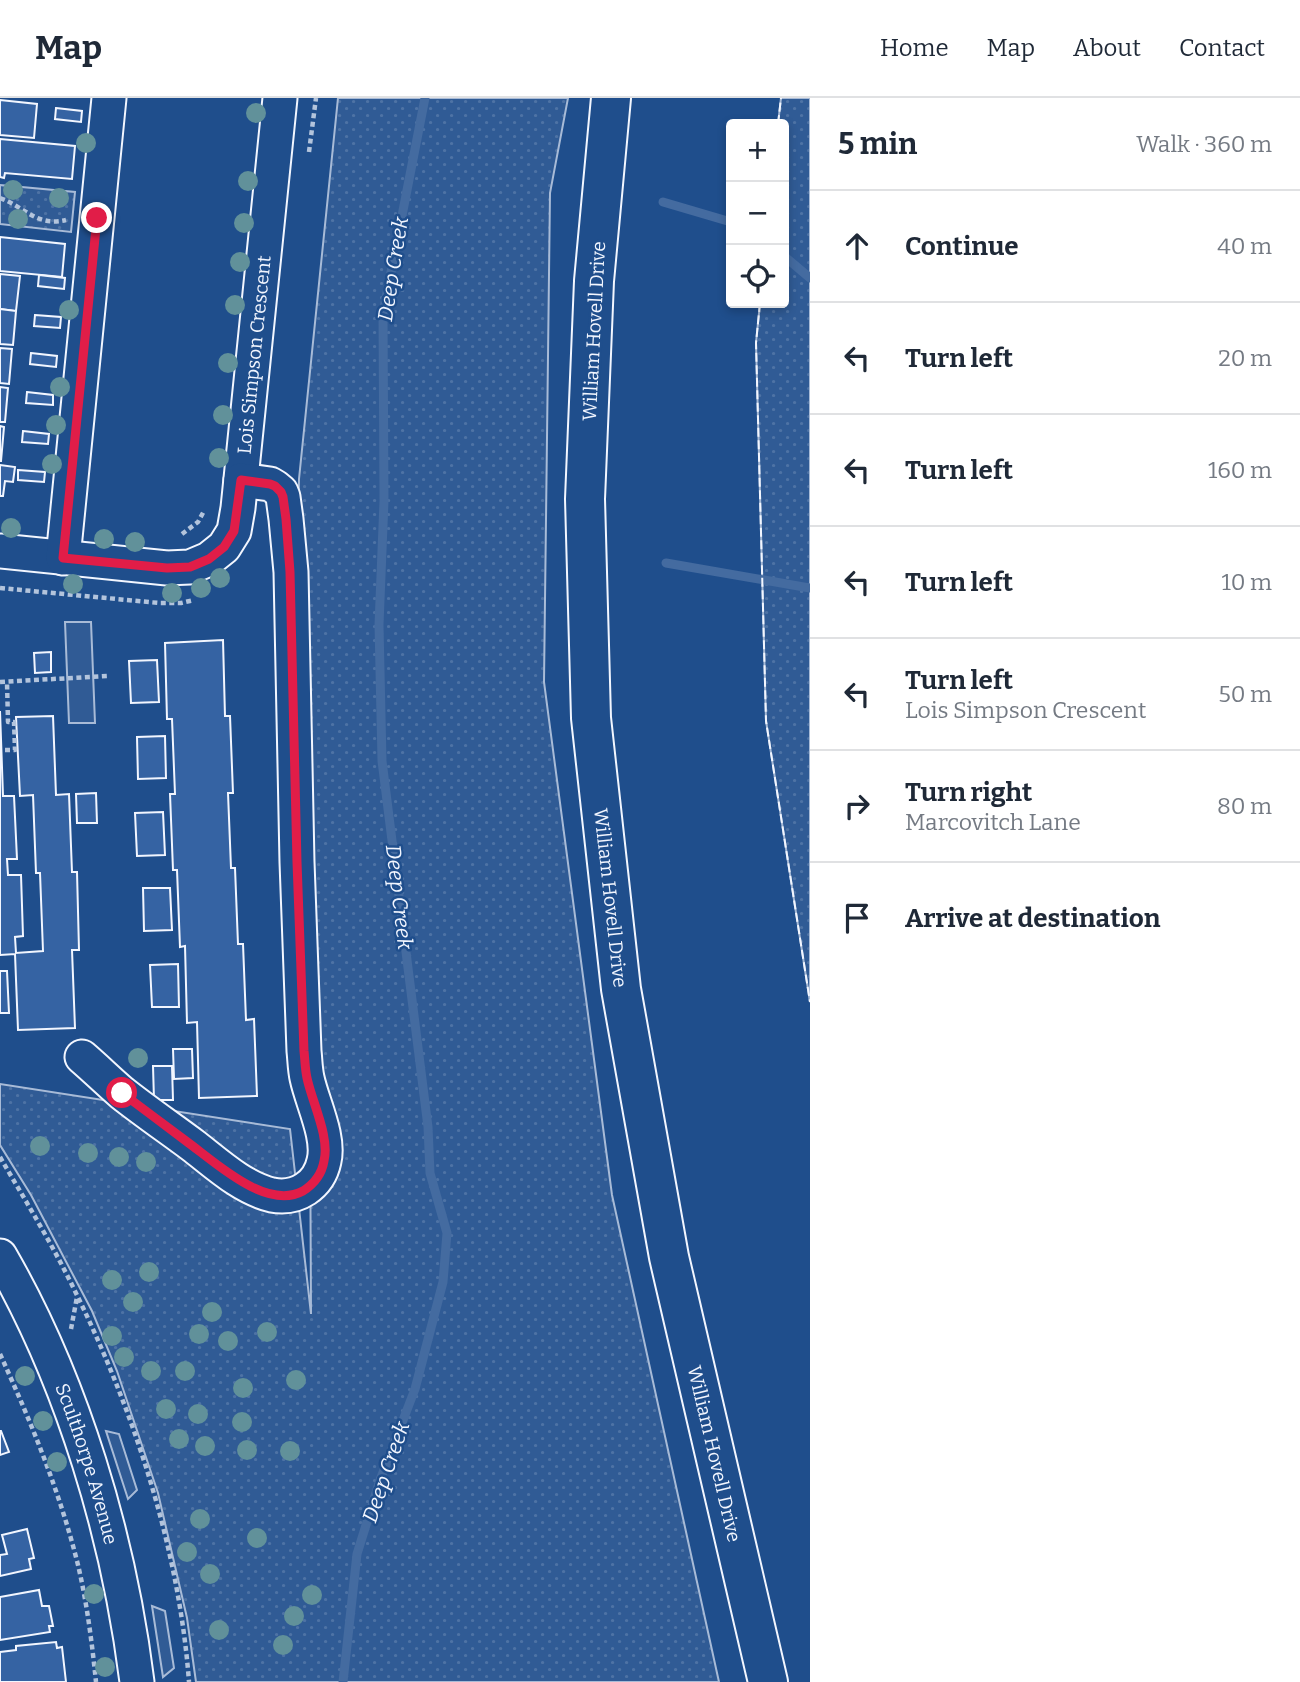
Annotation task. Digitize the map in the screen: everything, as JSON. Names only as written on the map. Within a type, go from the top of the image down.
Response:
[{"type":"main road","name":"William Hovell Drive","points":[[611,98],[594,281],[585,499],[590,718],[621,989],[669,1256],[768,1682]]},
{"type":"street","points":[[63,558],[109,98]]},
{"type":"street","name":"Lois Simpson Crescent","points":[[0,551],[167,568],[190,567],[209,559],[224,547],[234,531],[280,98]]},
{"type":"street","points":[[82,1057],[122,1093],[258,1191],[288,1196],[309,1187],[318,1177],[325,1160],[325,1141],[306,1075],[304,1051],[290,572],[286,519],[283,497],[275,486],[241,480]]},
{"type":"street","name":"Sculthorpe Avenue","points":[[0,1256],[40,1333],[76,1422],[109,1534],[137,1682]]},
{"type":"path","points":[[0,198],[35,218],[50,222],[61,221]]},
{"type":"path","points":[[174,535],[182,534],[198,522],[204,513],[205,499]]},
{"type":"path","points":[[0,682],[107,676]]},
{"type":"path","points":[[5,750],[15,750],[14,722],[8,722],[7,682]]},
{"type":"path","points":[[0,1157],[73,1286],[122,1398],[152,1485],[168,1548],[190,1682]]},
{"type":"path","points":[[0,1354],[21,1398],[48,1468],[78,1565],[96,1682]]},
{"type":"shaded area","points":[[338,98],[568,98],[550,193],[544,682],[612,1195],[719,1682],[196,1682],[187,1618],[158,1493],[117,1371],[92,1311],[31,1195],[0,1145],[0,1084],[290,1129],[311,1314],[310,1105],[296,635],[299,479]]},
{"type":"shaded area","points":[[781,98],[810,98],[810,1002],[766,721],[756,343],[760,308],[789,308],[789,119],[779,119]]},
{"type":"shaded area","points":[[0,185],[75,192],[71,232],[0,224]]},
{"type":"shaded area","points":[[65,622],[91,622],[95,723],[69,723]]},
{"type":"shaded area","points":[[106,1431],[119,1434],[137,1490],[128,1499]]},
{"type":"shaded area","points":[[152,1606],[165,1611],[174,1668],[163,1677]]},
{"type":"building","points":[[0,100],[37,104],[34,138],[0,135]]},
{"type":"building","points":[[56,108],[82,111],[81,122],[55,119]]},
{"type":"building","points":[[0,139],[75,146],[72,179],[5,173],[4,178],[0,177]]},
{"type":"building","points":[[0,237],[65,244],[62,277],[0,271]]},
{"type":"building","points":[[0,274],[20,276],[16,311],[0,309]]},
{"type":"building","points":[[39,275],[65,278],[64,289],[38,286]]},
{"type":"building","points":[[0,309],[16,311],[13,345],[0,344]]},
{"type":"building","points":[[35,315],[61,317],[60,328],[34,326]]},
{"type":"building","points":[[0,348],[12,349],[9,384],[0,383]]},
{"type":"building","points":[[31,353],[57,356],[56,367],[30,364]]},
{"type":"building","points":[[0,387],[8,388],[5,422],[0,422]]},
{"type":"building","points":[[27,392],[53,395],[53,405],[26,403]]},
{"type":"building","points":[[0,426],[4,427],[1,461],[0,461]]},
{"type":"building","points":[[23,431],[49,434],[48,444],[22,442]]},
{"type":"building","points":[[0,465],[15,467],[13,482],[5,481],[3,496],[0,496]]},
{"type":"building","points":[[18,470],[45,472],[44,482],[18,480]]},
{"type":"building","points":[[223,640],[225,716],[230,716],[233,793],[228,793],[231,868],[235,868],[238,944],[243,944],[246,1020],[254,1019],[257,1096],[199,1098],[197,1022],[187,1023],[185,946],[180,947],[177,870],[173,870],[170,794],[175,794],[172,719],[167,719],[165,643]]},
{"type":"building","points":[[51,652],[51,672],[35,673],[34,653]]},
{"type":"building","points":[[157,660],[159,702],[131,703],[129,661]]},
{"type":"building","points":[[0,711],[3,796],[14,796],[17,859],[7,859],[8,875],[21,875],[23,936],[15,937],[16,953],[43,951],[33,795],[20,796],[16,717],[53,716],[56,795],[69,794],[72,872],[77,872],[79,950],[72,950],[75,1028],[18,1030],[15,954],[0,955]]},
{"type":"building","points":[[165,736],[166,778],[138,779],[137,737]]},
{"type":"building","points":[[96,793],[97,823],[77,823],[76,794]]},
{"type":"building","points":[[163,812],[165,855],[137,856],[135,813]]},
{"type":"building","points":[[143,888],[170,888],[172,930],[144,931]]},
{"type":"building","points":[[178,964],[179,1007],[152,1007],[150,965]]},
{"type":"building","points":[[0,971],[7,971],[9,1013],[0,1013]]},
{"type":"building","points":[[173,1049],[192,1049],[193,1078],[174,1079]]},
{"type":"building","points":[[153,1066],[172,1066],[173,1100],[154,1100]]},
{"type":"building","points":[[0,1431],[9,1452],[0,1455]]},
{"type":"building","points":[[27,1529],[34,1558],[29,1559],[31,1569],[0,1576],[0,1555],[7,1554],[2,1535]]},
{"type":"building","points":[[39,1590],[42,1606],[49,1606],[53,1626],[49,1626],[50,1632],[0,1640],[0,1597]]},
{"type":"building","points":[[56,1642],[57,1648],[62,1647],[66,1682],[0,1682],[0,1652],[16,1650],[16,1646]]},
{"type":"waterway","name":"Deep Creek","points":[[343,1682],[357,1554],[380,1480],[415,1389],[443,1282],[447,1233],[430,1173],[428,1127],[382,761],[379,625],[384,501],[383,313],[425,98]]},
{"type":"waterway","points":[[663,202],[726,221]]},
{"type":"waterway","points":[[789,260],[810,278]]},
{"type":"waterway","points":[[666,563],[810,588]]},
{"type":"fence","points":[[779,119],[781,98]]},
{"type":"fence","points":[[760,308],[756,343],[766,721],[810,1002]]},
{"type":"route","points":[[97,218],[63,558],[167,568],[190,567],[209,559],[224,547],[234,531],[241,480],[275,486],[281,492],[285,503],[290,572],[304,1051],[306,1075],[325,1141],[325,1160],[318,1177],[301,1192],[288,1196],[258,1191],[122,1093]]}]
